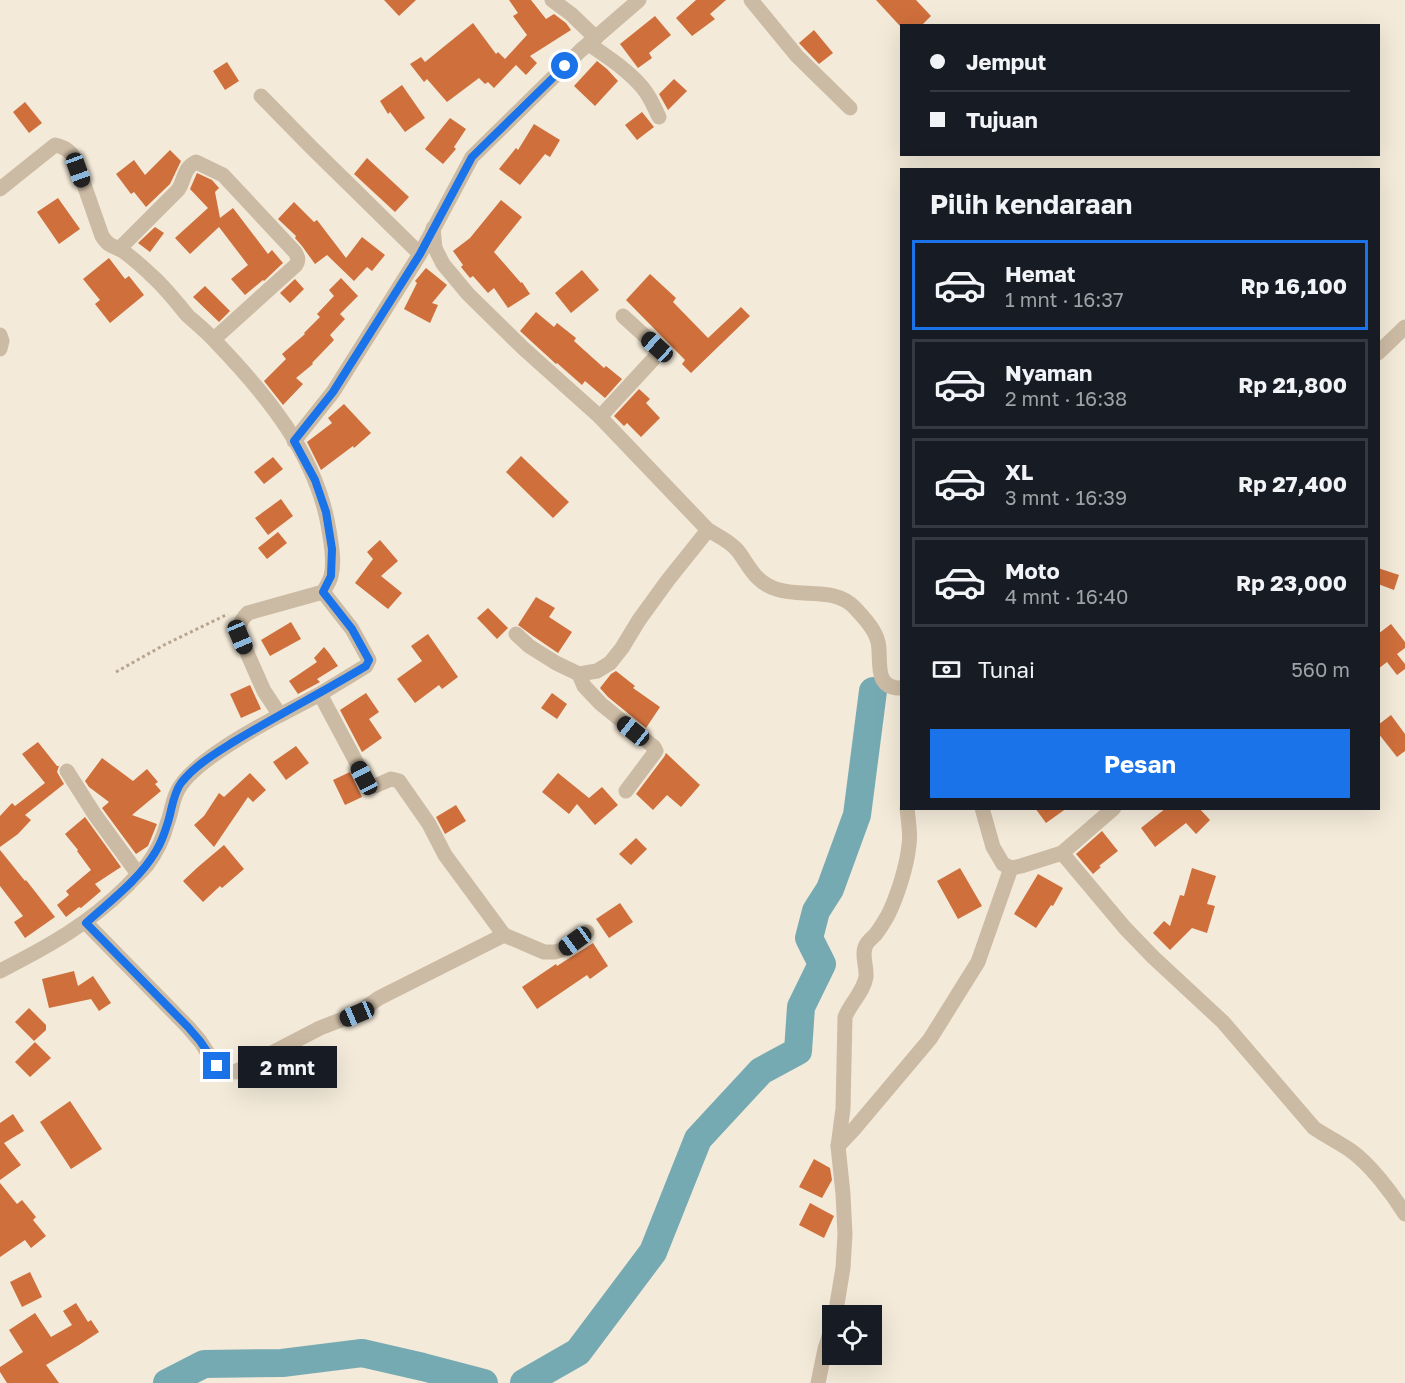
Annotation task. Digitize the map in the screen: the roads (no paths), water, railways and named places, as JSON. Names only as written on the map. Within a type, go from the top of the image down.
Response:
[{"type":"street","points":[[552,0],[566,9],[592,41],[642,86],[659,117]]},
{"type":"street","points":[[294,441],[333,392],[420,254],[472,157],[592,41],[639,0]]},
{"type":"street","points":[[751,0],[791,50],[850,108]]},
{"type":"street","points":[[261,96],[420,254]]},
{"type":"street","points":[[0,189],[55,145],[67,149],[75,159],[102,236],[112,247],[119,249],[152,276],[258,388],[281,419],[315,480],[326,512],[332,549],[331,576],[323,592],[248,614],[242,619],[238,629],[264,691],[280,714]]},
{"type":"street","points":[[119,249],[178,190],[182,184],[184,172],[194,162],[207,166],[224,176],[295,252],[298,261],[214,339]]},
{"type":"street","points":[[433,228],[435,248],[443,264],[468,294],[523,348],[600,417],[708,530],[732,544],[753,574],[766,585],[778,590],[836,596],[848,602],[869,624],[878,641],[878,668],[883,679],[891,686],[900,688]]},
{"type":"street","points":[[600,417],[659,353],[657,347],[623,316]]},
{"type":"street","points":[[1380,351],[1405,327]]},
{"type":"street","points":[[0,335],[2,341],[0,349]]},
{"type":"street","points":[[516,634],[529,646],[579,674],[597,671],[610,663],[622,648],[639,620],[708,530]]},
{"type":"street","points":[[0,971],[86,923],[116,897],[146,866],[156,851],[180,784],[205,760],[280,714],[366,666],[369,660],[352,629],[323,592]]},
{"type":"street","points":[[579,674],[590,694],[656,751],[626,791]]},
{"type":"street","points":[[320,693],[368,784],[375,786],[391,779],[399,781],[429,824],[446,855],[504,935],[544,951],[555,952],[564,949],[587,932]]},
{"type":"street","points":[[68,771],[95,815],[138,874]]},
{"type":"street","points":[[837,1305],[843,1268],[845,1234],[838,1146],[843,1109],[845,1017],[848,1009],[862,992],[866,980],[864,951],[867,943],[887,917],[903,874],[910,844],[907,810]]},
{"type":"street","points":[[983,810],[993,847],[1004,864],[1011,868],[1062,853],[1112,810]]},
{"type":"street","points":[[1062,853],[1125,928],[1223,1022],[1314,1128],[1351,1151],[1371,1170],[1405,1214]]},
{"type":"street","points":[[838,1146],[930,1039],[978,962],[1011,868]]},
{"type":"street","points":[[86,923],[188,1027],[217,1066],[225,1071],[235,1072],[320,1028],[357,1014],[379,998],[504,935]]},
{"type":"street","points":[[818,1383],[822,1364]]},
{"type":"waterway","points":[[524,1383],[578,1352],[653,1252],[698,1139],[761,1071],[798,1051],[801,1007],[822,964],[809,938],[816,911],[830,889],[857,815],[873,691]]},
{"type":"waterway","points":[[167,1383],[204,1364],[282,1363],[362,1353],[484,1383]]}]
